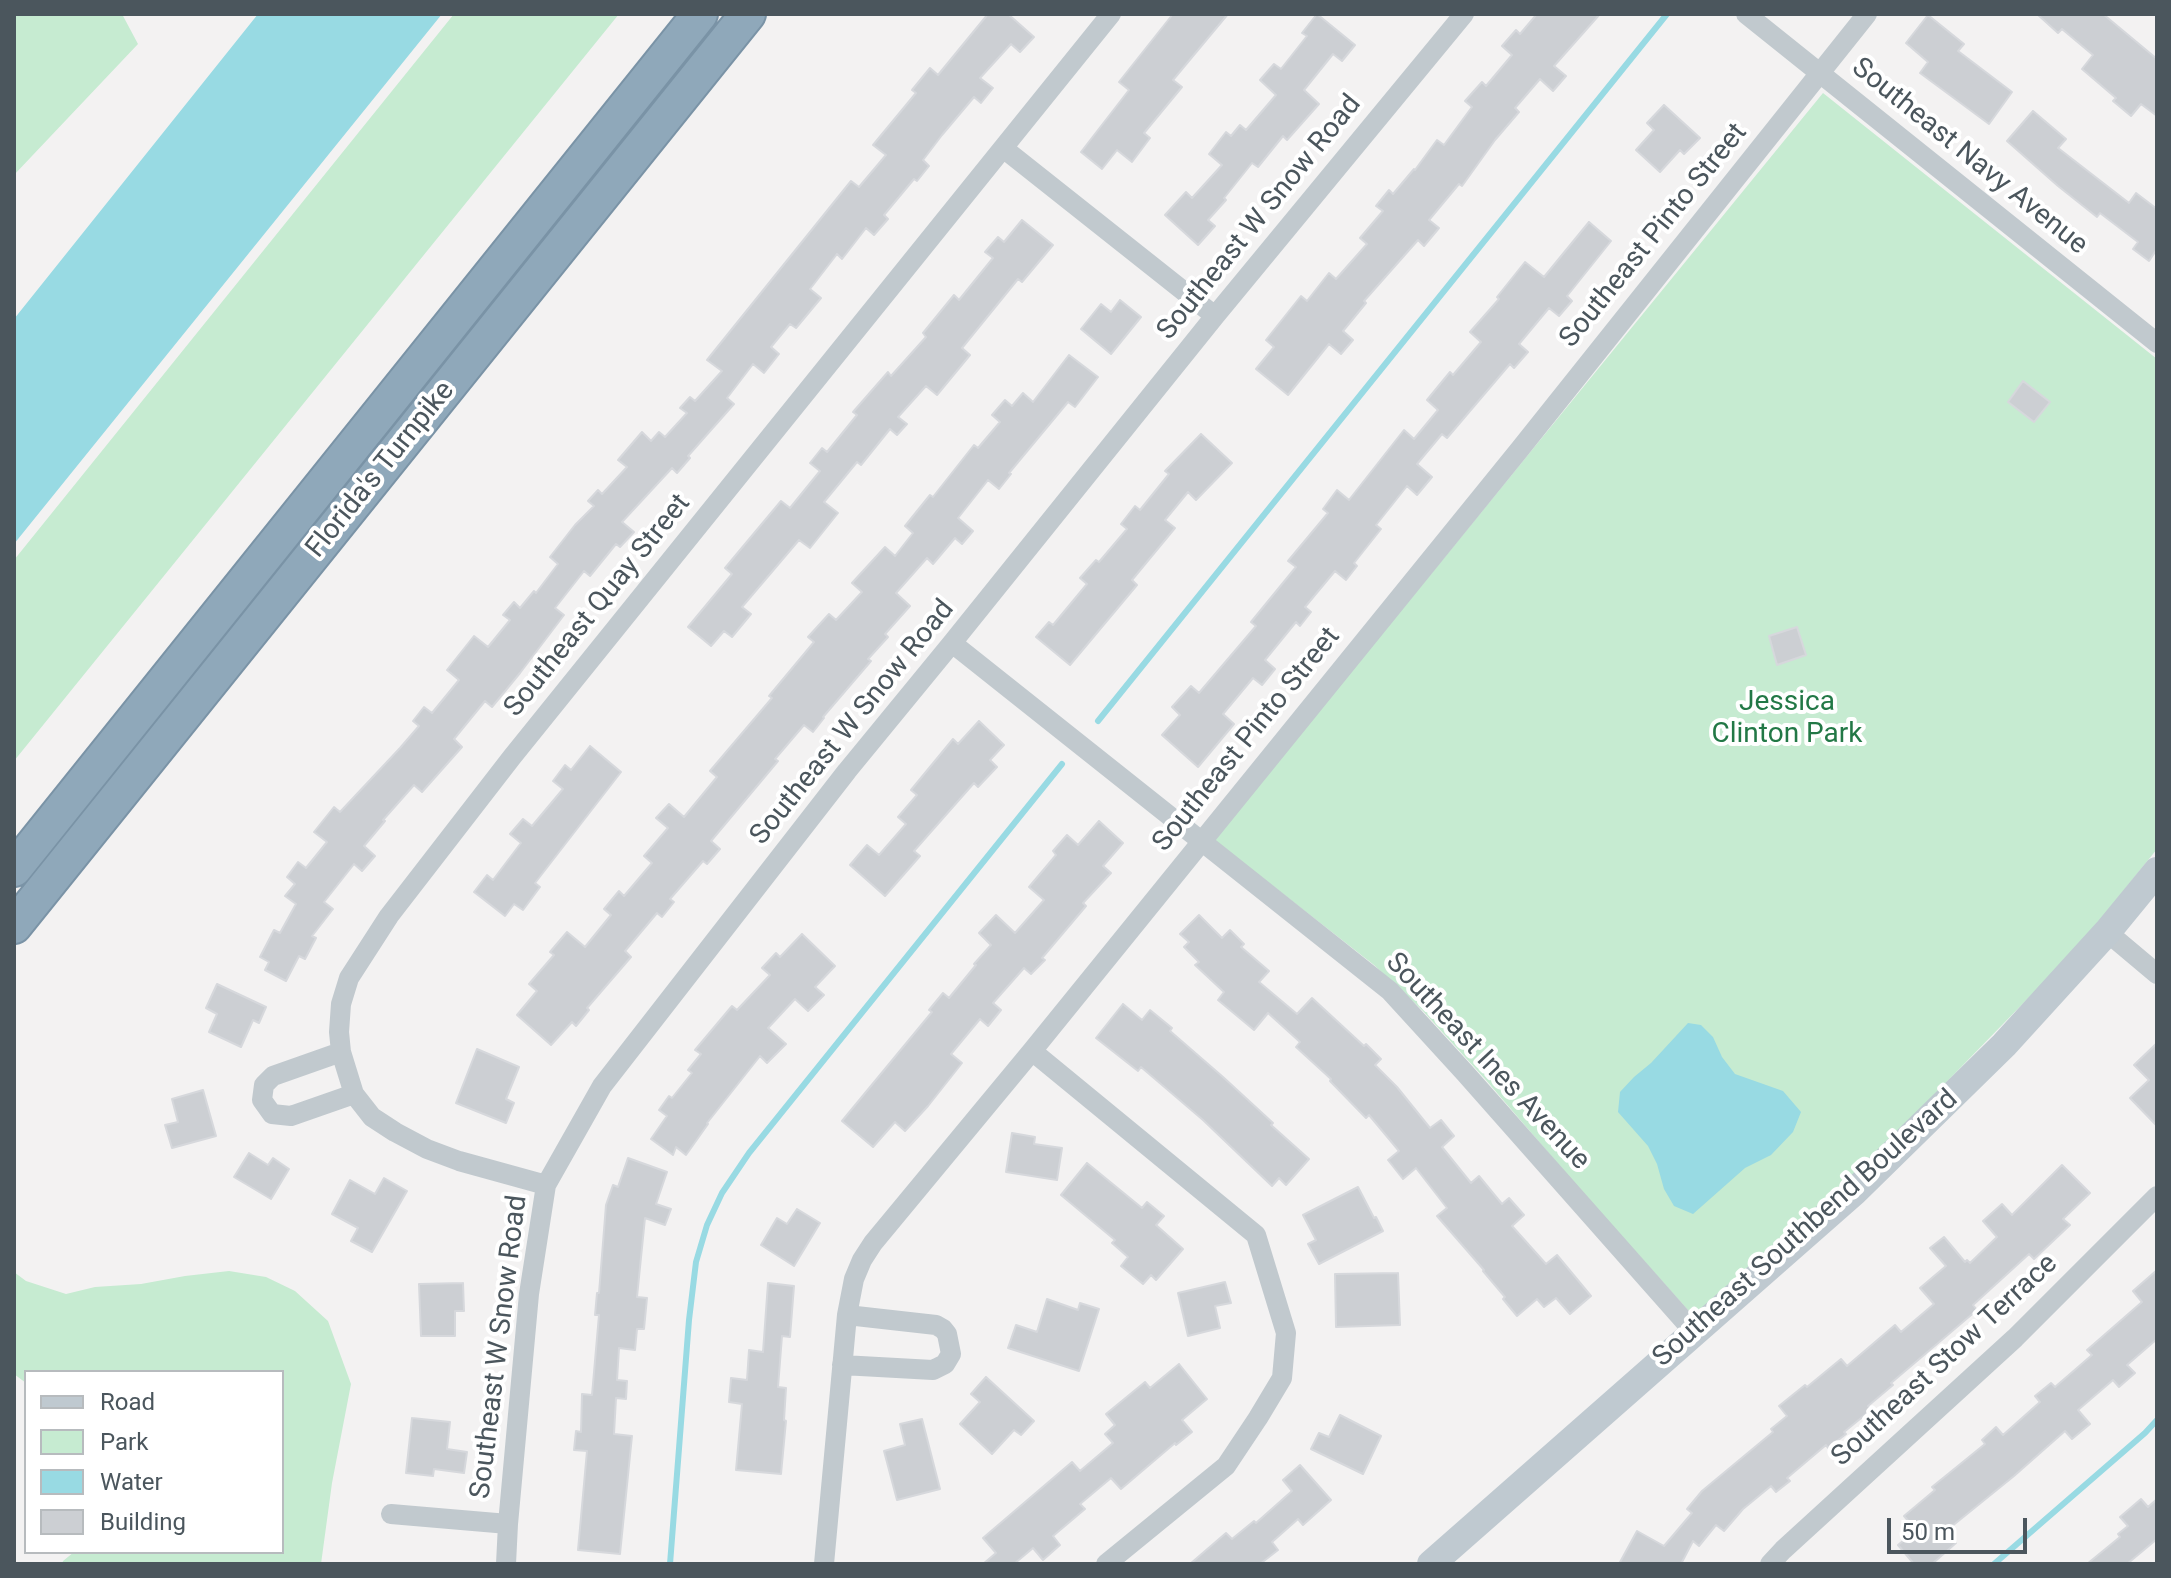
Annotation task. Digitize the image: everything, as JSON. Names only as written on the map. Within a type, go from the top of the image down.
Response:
[{"type":"highway","name":"Florida's Turnpike","points":[[14,869],[700,14]]},
{"type":"highway","name":"Florida's Turnpike","points":[[14,926],[748,14]]},
{"type":"street","name":"Southeast Quay Street","points":[[546,1185],[427,1149],[372,1117],[354,1094],[341,1052],[341,1004],[349,978],[389,916],[512,757],[1111,14]]},
{"type":"street","name":"Southeast W Snow Road","points":[[506,1564],[529,1294],[546,1185],[602,1086],[847,771],[1464,14]]},
{"type":"street","name":"Southeast Navy Avenue","points":[[1746,14],[2157,343]]},
{"type":"street","name":"Southeast Pinto Street","points":[[824,1564],[847,1315],[854,1279],[873,1243],[1520,449],[1867,14]]},
{"type":"street","points":[[1003,148],[1215,316]]},
{"type":"street","name":"Southeast Ines Avenue","points":[[952,643],[1390,991],[1695,1333]]},
{"type":"street","name":"Southeast Southbend Boulevard","points":[[1431,1564],[1854,1192],[2004,1045],[2107,932],[2157,871]]},
{"type":"street","points":[[2107,932],[2157,974]]},
{"type":"street","points":[[1032,1051],[1256,1235],[1286,1333],[1282,1378],[1226,1466],[1106,1564]]},
{"type":"street","points":[[341,1052],[273,1076],[264,1085],[262,1100],[272,1114],[291,1116],[354,1094]]},
{"type":"street","name":"Southeast Stow Terrace","points":[[1770,1564],[2015,1338],[2157,1196]]},
{"type":"street","points":[[842,1365],[933,1370],[945,1364],[951,1354],[947,1334],[936,1325],[847,1315]]},
{"type":"street","points":[[391,1514],[508,1524]]},
{"type":"green space","points":[[14,14],[122,14],[138,44],[14,175]]},
{"type":"green space","points":[[454,14],[619,14],[14,761],[14,560]]},
{"type":"green space","name":"Jessica Clinton Park","points":[[1823,93],[2157,359],[2157,849],[2079,946],[1891,1139],[1696,1319],[1422,1010],[1374,965],[1214,840]]},
{"type":"green space","points":[[229,1271],[266,1277],[295,1291],[328,1321],[351,1384],[332,1483],[321,1564],[62,1564],[72,1554],[284,1554],[284,1370],[24,1370],[24,1382],[14,1374],[14,1272],[26,1281],[66,1294],[95,1287],[141,1284]]},
{"type":"water","points":[[258,14],[442,14],[14,544],[14,319]]},
{"type":"water","points":[[1688,1023],[1701,1025],[1713,1037],[1722,1057],[1735,1074],[1783,1091],[1801,1112],[1793,1132],[1771,1155],[1745,1168],[1693,1214],[1674,1206],[1664,1189],[1648,1146],[1618,1112],[1620,1092]]},
{"type":"building","points":[[988,14],[1008,14],[1034,37],[1020,52],[1011,44],[980,78],[993,88],[981,103],[974,97],[942,135],[923,160],[929,166],[884,215],[888,219],[874,235],[866,228],[842,259],[837,254],[810,289],[821,298],[796,328],[790,324],[771,347],[779,354],[764,373],[753,364],[727,398],[734,404],[688,456],[690,458],[677,473],[672,468],[622,522],[634,532],[620,547],[616,544],[590,576],[584,571],[555,608],[564,615],[520,673],[492,707],[485,701],[454,739],[462,747],[422,792],[414,785],[383,820],[364,846],[375,856],[362,871],[354,864],[324,902],[333,909],[312,936],[316,938],[305,959],[299,956],[286,981],[265,970],[269,962],[260,957],[274,930],[280,933],[296,904],[285,896],[295,884],[287,877],[298,862],[306,868],[327,842],[314,832],[334,807],[340,812],[400,748],[419,726],[413,721],[424,707],[432,713],[459,680],[447,670],[474,636],[488,647],[510,620],[503,615],[514,602],[520,608],[534,591],[536,593],[558,564],[550,557],[594,506],[588,501],[598,490],[602,494],[627,467],[618,460],[642,432],[651,441],[659,432],[665,437],[687,413],[680,408],[690,397],[695,401],[722,371],[707,360],[851,181],[859,187],[886,155],[873,145],[916,93],[912,90],[930,68],[938,75]]},
{"type":"building","points":[[1173,14],[1228,14],[1173,80],[1182,87],[1144,133],[1150,138],[1132,162],[1117,150],[1102,169],[1081,152],[1129,90],[1119,82]]},
{"type":"building","points":[[1317,14],[1355,45],[1342,61],[1333,54],[1304,90],[1319,104],[1287,140],[1283,136],[1258,167],[1252,163],[1208,220],[1215,226],[1198,245],[1165,215],[1186,192],[1192,198],[1222,165],[1209,154],[1226,132],[1231,136],[1240,125],[1246,130],[1276,95],[1260,80],[1274,64],[1281,69],[1307,36],[1302,33]]},
{"type":"building","points":[[1537,14],[1600,14],[1554,66],[1566,76],[1553,91],[1540,79],[1515,108],[1519,112],[1462,186],[1459,184],[1429,220],[1439,228],[1424,246],[1418,240],[1364,301],[1366,303],[1343,331],[1353,340],[1341,354],[1329,344],[1288,395],[1256,369],[1274,347],[1266,340],[1301,296],[1307,301],[1329,273],[1336,279],[1367,244],[1360,238],[1383,211],[1376,206],[1389,190],[1393,194],[1437,140],[1444,145],[1472,107],[1465,101],[1482,82],[1486,86],[1512,55],[1502,46],[1516,30],[1520,34]]},
{"type":"building","points":[[2037,14],[2103,14],[2157,59],[2157,116],[2141,104],[2131,116],[2113,101],[2116,98],[2082,69],[2093,55],[2062,29],[2058,33]]},
{"type":"building","points":[[1928,15],[1964,44],[1958,51],[2012,92],[1989,124],[1920,73],[1928,62],[1906,43]]},
{"type":"building","points":[[1664,105],[1700,138],[1684,154],[1680,150],[1660,172],[1636,150],[1654,130],[1647,123]]},
{"type":"building","points":[[2033,111],[2066,139],[2058,148],[2129,203],[2136,193],[2157,209],[2157,249],[2149,261],[2133,249],[2138,242],[2100,213],[2097,217],[2007,141]]},
{"type":"building","points":[[1022,220],[1053,245],[1022,282],[1018,279],[962,348],[970,355],[937,395],[926,386],[898,417],[907,424],[897,435],[890,429],[861,465],[857,462],[824,502],[838,513],[810,548],[799,540],[742,607],[751,614],[732,637],[724,631],[711,646],[688,627],[732,574],[725,568],[781,501],[790,508],[820,471],[810,463],[822,448],[827,452],[857,415],[853,412],[888,372],[891,376],[926,337],[923,333],[954,295],[959,300],[993,258],[985,252],[998,237],[1004,242]]},
{"type":"building","points":[[1589,222],[1611,241],[1567,296],[1572,301],[1559,316],[1549,308],[1519,344],[1528,352],[1514,368],[1510,364],[1447,438],[1442,434],[1417,464],[1432,477],[1417,495],[1407,486],[1376,525],[1381,529],[1354,563],[1357,566],[1346,580],[1335,571],[1305,607],[1311,612],[1300,626],[1296,622],[1265,660],[1275,669],[1262,685],[1253,678],[1223,714],[1234,724],[1198,767],[1162,735],[1180,715],[1172,707],[1191,686],[1199,693],[1256,626],[1251,622],[1296,567],[1288,561],[1328,513],[1323,509],[1337,490],[1349,500],[1404,430],[1414,439],[1438,410],[1427,400],[1481,342],[1470,332],[1499,299],[1497,297],[1525,262],[1544,277]]},
{"type":"building","points":[[1120,300],[1141,317],[1111,354],[1081,329],[1101,304],[1111,312]]},
{"type":"building","points":[[1069,355],[1098,377],[1075,407],[1068,402],[999,489],[988,480],[958,518],[973,531],[962,544],[955,538],[933,564],[927,558],[896,593],[910,606],[885,634],[888,637],[868,659],[871,661],[813,732],[804,725],[775,759],[778,761],[711,841],[720,849],[707,864],[703,861],[670,899],[674,902],[662,917],[657,913],[625,951],[631,957],[587,1008],[589,1010],[576,1026],[572,1022],[551,1045],[517,1015],[537,991],[529,984],[554,955],[550,952],[567,932],[585,947],[611,915],[604,909],[619,891],[624,896],[652,863],[644,856],[668,828],[656,818],[669,804],[684,817],[717,777],[710,771],[772,698],[769,696],[814,642],[808,637],[829,614],[836,620],[862,592],[852,583],[885,547],[895,556],[913,533],[905,526],[930,495],[933,497],[974,445],[978,448],[1000,422],[992,415],[1005,400],[1012,406],[1023,393],[1033,402]]},
{"type":"building","points":[[2023,381],[2050,402],[2034,422],[2008,402]]},
{"type":"building","points":[[1201,434],[1232,463],[1196,500],[1188,492],[1165,520],[1175,528],[1132,580],[1137,585],[1070,665],[1036,637],[1049,622],[1053,625],[1087,584],[1080,578],[1096,560],[1099,562],[1127,529],[1121,524],[1135,506],[1140,510],[1169,474],[1165,471]]},
{"type":"building","points":[[1797,627],[1806,655],[1777,665],[1769,636]]},
{"type":"building","points":[[979,721],[1004,745],[990,760],[997,767],[978,787],[974,783],[914,851],[920,856],[885,896],[850,865],[867,845],[879,855],[906,824],[898,817],[917,795],[911,790],[953,739],[958,744]]},
{"type":"building","points":[[590,746],[621,772],[535,883],[540,887],[523,910],[514,904],[505,916],[474,892],[487,875],[493,880],[521,843],[510,834],[523,819],[532,826],[563,789],[553,781],[565,765],[571,770]]},
{"type":"building","points":[[1099,821],[1123,843],[1103,866],[1111,873],[1083,903],[1086,906],[1042,958],[1045,960],[1031,974],[1024,968],[993,1003],[1001,1010],[988,1026],[980,1019],[951,1054],[962,1063],[928,1106],[905,1131],[895,1122],[873,1147],[842,1121],[932,1012],[929,1010],[943,993],[949,998],[991,945],[979,933],[996,915],[1015,933],[1044,900],[1029,887],[1056,855],[1053,851],[1067,835],[1078,845]]},
{"type":"building","points":[[1199,915],[1222,938],[1230,930],[1244,944],[1241,947],[1269,971],[1259,982],[1297,1014],[1312,998],[1364,1046],[1366,1044],[1381,1059],[1375,1065],[1430,1128],[1441,1120],[1454,1136],[1442,1147],[1471,1183],[1479,1176],[1502,1204],[1509,1198],[1524,1215],[1512,1226],[1546,1264],[1557,1255],[1591,1296],[1570,1314],[1556,1298],[1544,1307],[1537,1299],[1517,1316],[1484,1270],[1437,1216],[1447,1208],[1416,1168],[1403,1179],[1388,1160],[1399,1151],[1369,1115],[1366,1118],[1331,1079],[1296,1047],[1300,1042],[1268,1013],[1254,1030],[1218,1000],[1224,992],[1195,965],[1199,962],[1184,947],[1189,942],[1180,934]]},
{"type":"building","points":[[802,934],[835,966],[815,987],[824,995],[808,1011],[795,999],[768,1028],[786,1044],[767,1063],[760,1056],[686,1155],[676,1147],[673,1155],[651,1139],[667,1116],[659,1110],[692,1073],[688,1070],[701,1054],[695,1050],[732,1006],[737,1010],[770,975],[762,968],[776,953],[780,957]]},
{"type":"building","points":[[217,984],[266,1007],[259,1023],[253,1020],[241,1047],[209,1032],[217,1014],[206,1008]]},
{"type":"building","points":[[1123,1004],[1142,1020],[1150,1010],[1172,1028],[1170,1031],[1309,1159],[1286,1185],[1279,1178],[1272,1186],[1203,1120],[1141,1067],[1138,1071],[1096,1038]]},
{"type":"building","points":[[2157,1043],[2157,1126],[2130,1098],[2149,1080],[2134,1065]]},
{"type":"building","points":[[477,1049],[519,1067],[506,1099],[514,1103],[506,1123],[456,1103]]},
{"type":"building","points":[[203,1090],[216,1136],[172,1148],[165,1125],[178,1122],[172,1099]]},
{"type":"building","points":[[1012,1133],[1035,1137],[1034,1144],[1062,1148],[1057,1180],[1006,1172]]},
{"type":"building","points":[[249,1153],[268,1165],[273,1158],[289,1169],[271,1199],[234,1177]]},
{"type":"building","points":[[628,1158],[667,1172],[656,1204],[671,1209],[665,1225],[645,1218],[637,1297],[647,1298],[644,1329],[637,1329],[635,1350],[619,1348],[617,1380],[627,1381],[626,1399],[616,1398],[614,1434],[632,1436],[620,1554],[578,1550],[587,1451],[574,1450],[576,1431],[581,1432],[582,1394],[592,1395],[599,1315],[595,1315],[606,1205],[613,1185],[618,1187]]},
{"type":"building","points":[[1087,1163],[1142,1208],[1147,1202],[1164,1216],[1156,1225],[1183,1249],[1156,1280],[1151,1275],[1143,1284],[1121,1266],[1128,1257],[1112,1243],[1115,1240],[1061,1195]]},
{"type":"building","points":[[2062,1165],[2090,1193],[2063,1219],[2070,1225],[2034,1259],[2029,1254],[1973,1305],[1977,1310],[1891,1383],[1893,1385],[1868,1406],[1871,1410],[1844,1432],[1846,1434],[1828,1448],[1826,1445],[1787,1478],[1790,1481],[1776,1492],[1771,1486],[1743,1509],[1724,1531],[1716,1525],[1699,1546],[1693,1541],[1681,1564],[1619,1564],[1637,1531],[1664,1546],[1692,1513],[1687,1509],[1702,1491],[1773,1432],[1771,1429],[1787,1416],[1779,1406],[1841,1359],[1847,1366],[1895,1325],[1901,1332],[1934,1304],[1920,1288],[1946,1266],[1930,1248],[1944,1237],[1965,1262],[1970,1263],[1997,1237],[1983,1221],[2002,1204],[2012,1215]]},
{"type":"building","points":[[384,1178],[407,1191],[372,1252],[351,1241],[358,1228],[332,1214],[350,1180],[375,1194]]},
{"type":"building","points":[[1358,1187],[1383,1231],[1319,1264],[1308,1244],[1316,1240],[1303,1215]]},
{"type":"building","points":[[797,1209],[820,1223],[794,1266],[761,1245],[777,1218],[787,1224]]},
{"type":"building","points":[[2157,1270],[2157,1339],[2127,1365],[2135,1373],[2119,1387],[2113,1380],[2078,1410],[2090,1424],[2072,1439],[2065,1431],[1946,1531],[1956,1543],[1932,1564],[1914,1564],[1898,1545],[1916,1530],[1904,1516],[1935,1490],[1932,1487],[1985,1444],[1982,1440],[1996,1427],[2003,1435],[2040,1402],[2035,1396],[2051,1383],[2055,1387],[2092,1355],[2087,1350],[2142,1302],[2133,1291]]},
{"type":"building","points":[[1398,1273],[1400,1325],[1336,1327],[1335,1274]]},
{"type":"building","points":[[1225,1282],[1231,1303],[1215,1306],[1220,1328],[1188,1336],[1178,1293]]},
{"type":"building","points":[[463,1283],[464,1311],[455,1311],[455,1336],[421,1336],[419,1284]]},
{"type":"building","points":[[768,1283],[794,1286],[790,1337],[782,1336],[778,1387],[786,1388],[781,1474],[736,1470],[742,1404],[729,1402],[731,1378],[747,1380],[749,1350],[763,1352]]},
{"type":"building","points":[[1047,1299],[1078,1310],[1080,1303],[1099,1309],[1079,1371],[1008,1348],[1016,1325],[1037,1332]]},
{"type":"building","points":[[1179,1364],[1207,1399],[1182,1420],[1192,1432],[1121,1489],[1111,1478],[1080,1504],[1085,1509],[1053,1536],[1060,1545],[1043,1560],[1033,1548],[1014,1564],[983,1564],[996,1553],[983,1538],[1072,1462],[1080,1471],[1113,1443],[1105,1434],[1115,1425],[1106,1414],[1145,1382],[1150,1388]]},
{"type":"building","points":[[986,1377],[1034,1421],[1021,1435],[1014,1430],[992,1454],[960,1424],[980,1402],[971,1394]]},
{"type":"building","points":[[1340,1415],[1381,1436],[1363,1474],[1311,1449],[1319,1433],[1329,1437]]},
{"type":"building","points":[[412,1418],[450,1422],[447,1449],[467,1452],[464,1473],[434,1469],[433,1476],[406,1473]]},
{"type":"building","points":[[922,1419],[940,1489],[897,1500],[884,1451],[905,1445],[900,1424]]},
{"type":"building","points":[[1300,1465],[1331,1500],[1303,1525],[1298,1519],[1272,1542],[1278,1550],[1260,1564],[1190,1564],[1226,1533],[1232,1539],[1254,1521],[1256,1523],[1292,1491],[1283,1480]]},
{"type":"building","points":[[2141,1499],[2148,1507],[2157,1499],[2157,1539],[2127,1564],[2087,1564],[2120,1537],[2118,1534],[2128,1526],[2120,1517]]},
{"type":"waterway","points":[[1098,721],[1667,14]]},
{"type":"waterway","points":[[670,1564],[696,1262],[707,1225],[722,1193],[749,1153],[1062,764]]},
{"type":"waterway","points":[[1994,1564],[2157,1420]]}]
